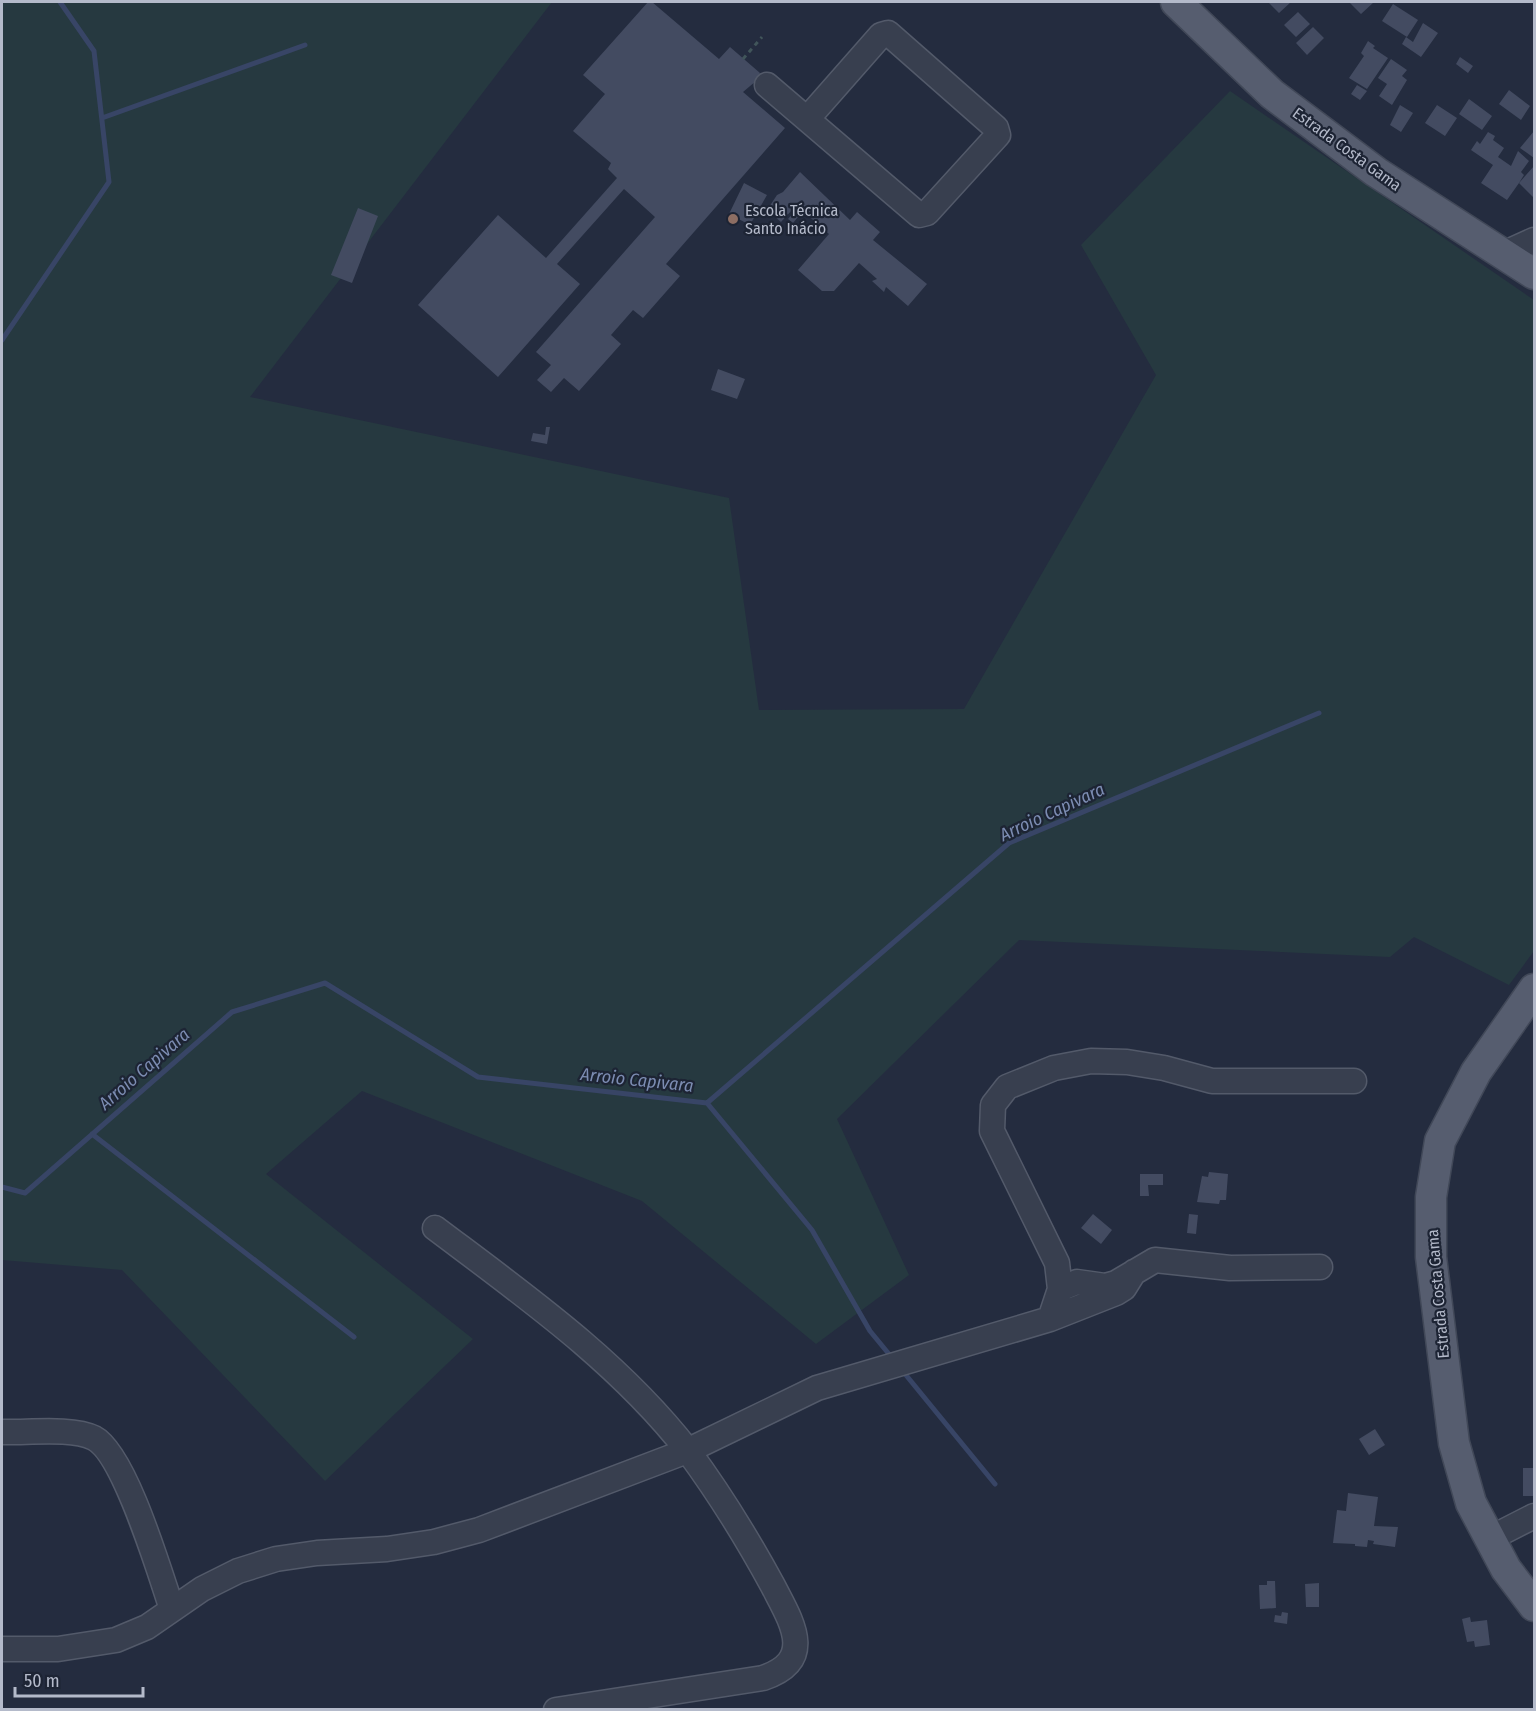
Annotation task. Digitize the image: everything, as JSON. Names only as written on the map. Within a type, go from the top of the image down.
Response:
[{"type":"main road","name":"Estrada Costa Gama","points":[[1176,2],[1282,101],[1376,172],[1534,274]]},
{"type":"main road","name":"Estrada Costa Gama","points":[[1532,998],[1476,1072],[1440,1142],[1431,1197],[1431,1257],[1454,1443],[1471,1503],[1506,1569],[1534,1606]]},
{"type":"street","points":[[767,86],[808,118],[920,215],[927,213],[998,135],[996,128],[888,33],[881,35],[808,118]]},
{"type":"street","points":[[1503,254],[1534,240]]},
{"type":"street","points":[[1050,1319],[1060,1289],[1052,1250],[992,1131],[993,1105],[1007,1087],[1054,1068],[1091,1060],[1164,1068],[1212,1081],[1354,1081]]},
{"type":"street","points":[[435,1228],[566,1328],[630,1388],[687,1451],[758,1558],[795,1629],[797,1642],[787,1665],[777,1673],[763,1678],[556,1710]]},
{"type":"street","points":[[1060,1289],[1077,1282],[1105,1286],[1155,1260],[1230,1268],[1320,1266]]},
{"type":"street","points":[[2,1649],[58,1649],[116,1640],[147,1627],[201,1589],[276,1559],[317,1553],[387,1549],[434,1542],[479,1530],[687,1451],[817,1388],[1050,1319],[1116,1293],[1124,1288],[1134,1272]]},
{"type":"street","points":[[2,1432],[77,1434],[94,1438],[105,1448],[142,1522],[172,1609]]},
{"type":"street","points":[[1489,1539],[1534,1516]]},
{"type":"path","points":[[743,59],[762,37]]},
{"type":"shaded area","points":[[2,2],[552,2],[250,397],[729,498],[759,710],[964,709],[1156,375],[1081,245],[1230,91],[1534,300],[1534,951],[1509,985],[1414,937],[1390,957],[1019,940],[837,1119],[909,1275],[816,1344],[642,1201],[362,1091],[266,1174],[473,1339],[325,1481],[122,1270],[2,1260]]},
{"type":"building","points":[[648,2],[652,2],[719,59],[730,47],[760,73],[756,81],[743,92],[785,128],[666,264],[680,276],[643,318],[633,310],[611,335],[621,344],[579,391],[564,378],[551,392],[537,380],[551,365],[536,352],[655,217],[624,189],[557,264],[580,284],[498,377],[418,305],[498,215],[546,258],[617,178],[608,169],[611,163],[573,131],[605,94],[583,75]]},
{"type":"building","points":[[1268,2],[1291,2],[1279,13]]},
{"type":"building","points":[[1349,2],[1374,2],[1361,14]]},
{"type":"building","points":[[1393,4],[1418,20],[1407,37],[1382,21]]},
{"type":"building","points":[[1298,12],[1310,24],[1296,37],[1284,25]]},
{"type":"building","points":[[1423,23],[1438,33],[1421,57],[1402,44],[1406,37],[1413,42]]},
{"type":"building","points":[[1313,27],[1324,38],[1307,55],[1296,43]]},
{"type":"building","points":[[1368,41],[1375,46],[1373,48],[1388,58],[1367,89],[1349,78],[1364,56],[1361,53]]},
{"type":"building","points":[[1460,57],[1473,66],[1468,73],[1456,64]]},
{"type":"building","points":[[1391,59],[1407,70],[1402,76],[1407,80],[1392,105],[1379,96],[1387,84],[1378,78]]},
{"type":"building","points":[[1357,85],[1367,91],[1360,100],[1351,94]]},
{"type":"building","points":[[1509,90],[1530,106],[1521,120],[1499,104]]},
{"type":"building","points":[[1469,99],[1492,116],[1482,130],[1459,114]]},
{"type":"building","points":[[1400,105],[1413,113],[1401,132],[1390,125]]},
{"type":"building","points":[[1437,105],[1457,118],[1445,136],[1425,123]]},
{"type":"building","points":[[1534,131],[1534,158],[1520,148]]},
{"type":"building","points":[[1488,132],[1495,136],[1493,140],[1504,148],[1498,157],[1511,166],[1518,151],[1529,161],[1521,172],[1524,175],[1507,200],[1481,183],[1493,165],[1471,150],[1477,141],[1480,144]]},
{"type":"building","points":[[1534,166],[1534,198],[1519,183]]},
{"type":"building","points":[[800,172],[850,220],[857,212],[880,232],[873,240],[927,284],[908,306],[886,287],[884,292],[872,281],[877,279],[859,263],[834,291],[822,291],[798,270],[829,234],[803,211],[793,223],[788,219],[794,212],[792,210],[781,222],[767,210],[777,195],[783,192]]},
{"type":"building","points":[[744,183],[767,195],[750,225],[729,214]]},
{"type":"building","points":[[358,208],[378,216],[352,283],[331,275]]},
{"type":"building","points":[[718,369],[745,379],[737,399],[711,390]]},
{"type":"building","points":[[546,427],[550,427],[547,444],[531,441],[533,433],[545,435]]},
{"type":"building","points":[[1209,1172],[1228,1174],[1226,1200],[1220,1200],[1219,1204],[1197,1202],[1202,1176],[1208,1177]]},
{"type":"building","points":[[1140,1174],[1163,1174],[1163,1185],[1148,1185],[1149,1196],[1140,1196]]},
{"type":"building","points":[[1093,1214],[1112,1230],[1101,1244],[1081,1228]]},
{"type":"building","points":[[1189,1214],[1198,1215],[1196,1234],[1187,1233]]},
{"type":"building","points":[[1375,1429],[1385,1445],[1369,1455],[1359,1439]]},
{"type":"building","points":[[1523,1468],[1534,1468],[1534,1496],[1523,1496]]},
{"type":"building","points":[[1348,1493],[1378,1497],[1374,1526],[1398,1527],[1395,1547],[1373,1544],[1374,1541],[1368,1540],[1367,1547],[1333,1543],[1337,1510],[1346,1511]]},
{"type":"building","points":[[1267,1581],[1275,1581],[1276,1608],[1260,1609],[1259,1585],[1267,1585]]},
{"type":"building","points":[[1319,1583],[1319,1607],[1306,1607],[1305,1584]]},
{"type":"building","points":[[1282,1612],[1288,1613],[1287,1624],[1274,1622],[1275,1615],[1281,1616]]},
{"type":"building","points":[[1470,1617],[1471,1622],[1487,1620],[1490,1645],[1475,1647],[1474,1641],[1467,1642],[1462,1619]]},
{"type":"waterway","points":[[2,340],[109,182],[94,51],[60,2]]},
{"type":"waterway","points":[[102,118],[305,45]]},
{"type":"waterway","name":"Arroio Capivara","points":[[2,1187],[25,1193],[232,1012],[325,983],[478,1077],[707,1103],[1009,843],[1319,713]]},
{"type":"waterway","points":[[707,1103],[812,1230],[870,1331],[893,1359]]},
{"type":"waterway","points":[[92,1134],[354,1337]]},
{"type":"waterway","points":[[901,1369],[995,1484]]},
{"type":"place","name":"Escola Técnica Santo Inácio","points":[[733,219]]}]
